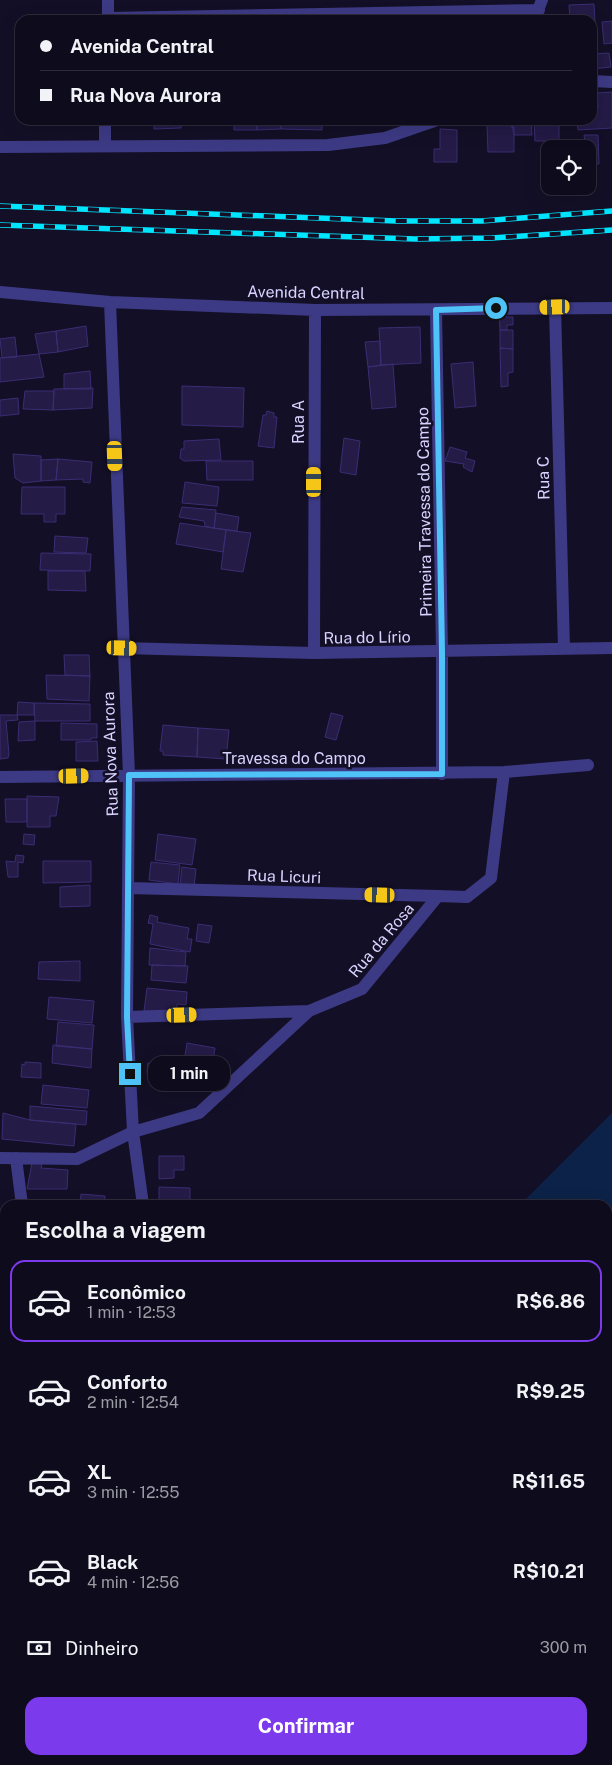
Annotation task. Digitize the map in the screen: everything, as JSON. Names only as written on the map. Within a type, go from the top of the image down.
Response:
[{"type":"street","points":[[108,0],[108,15]]},
{"type":"street","points":[[300,15],[539,10]]},
{"type":"street","points":[[597,81],[612,82]]},
{"type":"street","points":[[105,125],[105,146]]},
{"type":"street","points":[[0,147],[328,145],[385,138],[425,125]]},
{"type":"street","name":"Avenida Central","points":[[0,292],[110,302],[315,310],[612,308]]},
{"type":"street","name":"Rua Nova Aurora","points":[[110,302],[122,648],[129,775],[127,1017],[133,1132],[142,1200]]},
{"type":"street","name":"Rua C","points":[[555,307],[564,649]]},
{"type":"street","name":"Rua A","points":[[314,654],[315,310]]},
{"type":"street","name":"Primeira Travessa do Campo","points":[[436,310],[442,652],[442,774]]},
{"type":"street","name":"Rua do Lírio","points":[[122,648],[314,654],[612,648]]},
{"type":"street","name":"Travessa do Campo","points":[[0,777],[442,774],[504,772],[588,765]]},
{"type":"street","points":[[438,896],[467,897],[491,878],[504,772]]},
{"type":"street","name":"Rua Licuri","points":[[128,888],[438,896]]},
{"type":"street","name":"Rua da Rosa","points":[[133,1132],[199,1113],[308,1011],[362,989],[438,896]]},
{"type":"street","points":[[127,1017],[308,1011]]},
{"type":"street","points":[[0,1158],[77,1159],[133,1132]]},
{"type":"street","points":[[16,1158],[21,1200]]},
{"type":"water","points":[[612,1113],[612,1200],[525,1200]]},
{"type":"building","points":[[594,4],[595,15],[570,15],[569,5]]},
{"type":"building","points":[[612,21],[612,43],[604,44],[602,22]]},
{"type":"building","points":[[609,53],[611,67],[597,68],[597,54]]},
{"type":"building","points":[[612,92],[612,128],[578,130],[578,125],[597,125],[597,93]]},
{"type":"building","points":[[154,125],[181,125],[181,128],[154,129]]},
{"type":"building","points":[[234,125],[257,125],[257,130],[234,130]]},
{"type":"building","points":[[257,125],[281,125],[281,129],[257,130]]},
{"type":"building","points":[[281,125],[322,125],[322,130],[281,129]]},
{"type":"building","points":[[487,125],[511,125],[511,127],[514,127],[514,152],[488,152]]},
{"type":"building","points":[[512,125],[531,125],[532,135],[514,135]]},
{"type":"building","points":[[534,125],[559,125],[559,140],[535,141]]},
{"type":"building","points":[[440,129],[457,130],[457,162],[434,162],[434,149],[440,149]]},
{"type":"building","points":[[584,135],[598,135],[599,164],[596,164],[596,140],[585,140]]},
{"type":"building","points":[[499,311],[506,311],[506,317],[513,317],[513,325],[507,325],[507,330],[500,330]]},
{"type":"building","points":[[86,326],[88,346],[58,352],[56,331]]},
{"type":"building","points":[[420,327],[421,363],[381,365],[379,328]]},
{"type":"building","points":[[500,330],[513,330],[513,349],[500,348]]},
{"type":"building","points":[[56,331],[58,352],[39,354],[35,334]]},
{"type":"building","points":[[15,337],[17,357],[2,358],[0,339]]},
{"type":"building","points":[[380,341],[381,365],[368,367],[365,342]]},
{"type":"building","points":[[500,348],[513,349],[513,372],[508,373],[508,386],[501,387]]},
{"type":"building","points":[[39,354],[44,377],[0,382],[0,358]]},
{"type":"building","points":[[473,362],[476,406],[455,408],[451,364]]},
{"type":"building","points":[[393,364],[396,407],[372,409],[368,367]]},
{"type":"building","points":[[90,371],[91,389],[64,389],[64,374]]},
{"type":"building","points":[[182,386],[244,388],[243,427],[182,425]]},
{"type":"building","points":[[93,388],[92,408],[53,410],[54,389]]},
{"type":"building","points":[[25,391],[54,391],[53,410],[23,409]]},
{"type":"building","points":[[18,398],[19,414],[0,416],[0,400]]},
{"type":"building","points":[[267,411],[274,413],[274,417],[277,417],[274,448],[258,446],[263,415],[266,415]]},
{"type":"building","points":[[344,438],[360,441],[356,475],[340,472]]},
{"type":"building","points":[[219,439],[221,460],[184,461],[180,458],[181,449],[184,449],[184,441]]},
{"type":"building","points":[[450,447],[467,452],[465,458],[475,461],[472,472],[463,467],[464,464],[445,461]]},
{"type":"building","points":[[13,454],[41,456],[41,481],[23,483],[15,478]]},
{"type":"building","points":[[58,459],[56,480],[41,481],[41,460]]},
{"type":"building","points":[[58,459],[92,462],[90,483],[83,482],[83,479],[56,480]]},
{"type":"building","points":[[206,461],[253,461],[253,480],[207,480]]},
{"type":"building","points":[[185,482],[219,487],[217,506],[182,503]]},
{"type":"building","points":[[22,487],[65,487],[65,514],[56,514],[56,522],[44,522],[44,514],[21,514]]},
{"type":"building","points":[[182,507],[216,510],[214,528],[205,526],[204,521],[179,517]]},
{"type":"building","points":[[216,513],[239,517],[237,531],[214,528]]},
{"type":"building","points":[[180,523],[226,530],[223,552],[176,544]]},
{"type":"building","points":[[226,530],[251,533],[243,572],[221,569]]},
{"type":"building","points":[[55,536],[88,538],[86,553],[54,552]]},
{"type":"building","points":[[41,553],[91,554],[90,571],[40,570]]},
{"type":"building","points":[[48,571],[85,571],[86,591],[48,590]]},
{"type":"building","points":[[64,655],[89,655],[90,676],[65,675]]},
{"type":"building","points":[[46,675],[90,676],[89,701],[47,699]]},
{"type":"building","points":[[18,702],[34,703],[34,715],[17,715]]},
{"type":"building","points":[[34,703],[90,704],[90,721],[35,721]]},
{"type":"building","points":[[331,713],[343,716],[336,740],[325,737]]},
{"type":"building","points":[[0,715],[17,715],[18,720],[6,721],[9,754],[8,758],[0,759]]},
{"type":"building","points":[[35,721],[35,740],[18,741],[19,722]]},
{"type":"building","points":[[61,723],[97,724],[97,738],[91,738],[91,740],[61,740]]},
{"type":"building","points":[[163,725],[198,728],[197,757],[163,755],[163,751],[160,751]]},
{"type":"building","points":[[198,728],[229,730],[226,759],[197,757]]},
{"type":"building","points":[[97,741],[98,761],[76,761],[76,742]]},
{"type":"building","points":[[27,796],[59,797],[56,816],[50,816],[50,827],[27,827]]},
{"type":"building","points":[[5,799],[27,799],[27,822],[6,822]]},
{"type":"building","points":[[24,834],[35,835],[34,845],[23,844]]},
{"type":"building","points":[[158,834],[196,839],[192,865],[155,860]]},
{"type":"building","points":[[16,855],[24,856],[23,863],[18,862],[18,877],[8,877],[6,861],[15,862]]},
{"type":"building","points":[[43,861],[91,861],[91,882],[43,883]]},
{"type":"building","points":[[151,862],[180,865],[178,884],[149,880]]},
{"type":"building","points":[[182,867],[196,869],[194,887],[180,885]]},
{"type":"building","points":[[90,885],[90,906],[60,907],[60,887]]},
{"type":"building","points":[[150,915],[158,917],[157,922],[189,928],[187,939],[192,939],[190,952],[150,944],[153,924],[148,923]]},
{"type":"building","points":[[198,924],[212,926],[209,943],[196,941]]},
{"type":"building","points":[[150,948],[186,952],[185,966],[149,965]]},
{"type":"building","points":[[80,961],[80,981],[38,979],[39,962]]},
{"type":"building","points":[[152,965],[188,966],[186,983],[151,980]]},
{"type":"building","points":[[147,988],[187,992],[186,1005],[177,1004],[176,1015],[144,1011]]},
{"type":"building","points":[[49,997],[94,1001],[92,1023],[47,1019]]},
{"type":"building","points":[[58,1022],[94,1025],[92,1049],[56,1046]]},
{"type":"building","points":[[187,1043],[215,1048],[212,1067],[184,1062]]},
{"type":"building","points":[[53,1045],[92,1049],[91,1068],[52,1063]]},
{"type":"building","points":[[25,1062],[41,1063],[41,1078],[21,1077],[22,1064],[25,1065]]},
{"type":"building","points":[[148,1063],[161,1064],[160,1074],[147,1073]]},
{"type":"building","points":[[43,1085],[89,1090],[87,1108],[41,1104]]},
{"type":"building","points":[[30,1106],[87,1111],[86,1125],[30,1120]]},
{"type":"building","points":[[3,1113],[30,1120],[76,1124],[74,1146],[2,1139]]},
{"type":"building","points":[[159,1156],[184,1156],[184,1170],[174,1170],[174,1178],[159,1179]]},
{"type":"building","points":[[32,1163],[42,1164],[41,1168],[68,1170],[67,1189],[27,1189]]},
{"type":"building","points":[[159,1187],[190,1188],[190,1200],[159,1200]]},
{"type":"building","points":[[81,1194],[105,1196],[105,1200],[80,1200]]},
{"type":"railway","points":[[0,206],[396,221],[482,221],[612,211]]},
{"type":"railway","points":[[0,225],[415,239],[492,238],[612,230]]},
{"type":"route","points":[[130,1074],[127,1017],[129,775],[442,774],[442,652],[436,310],[496,308]]}]
